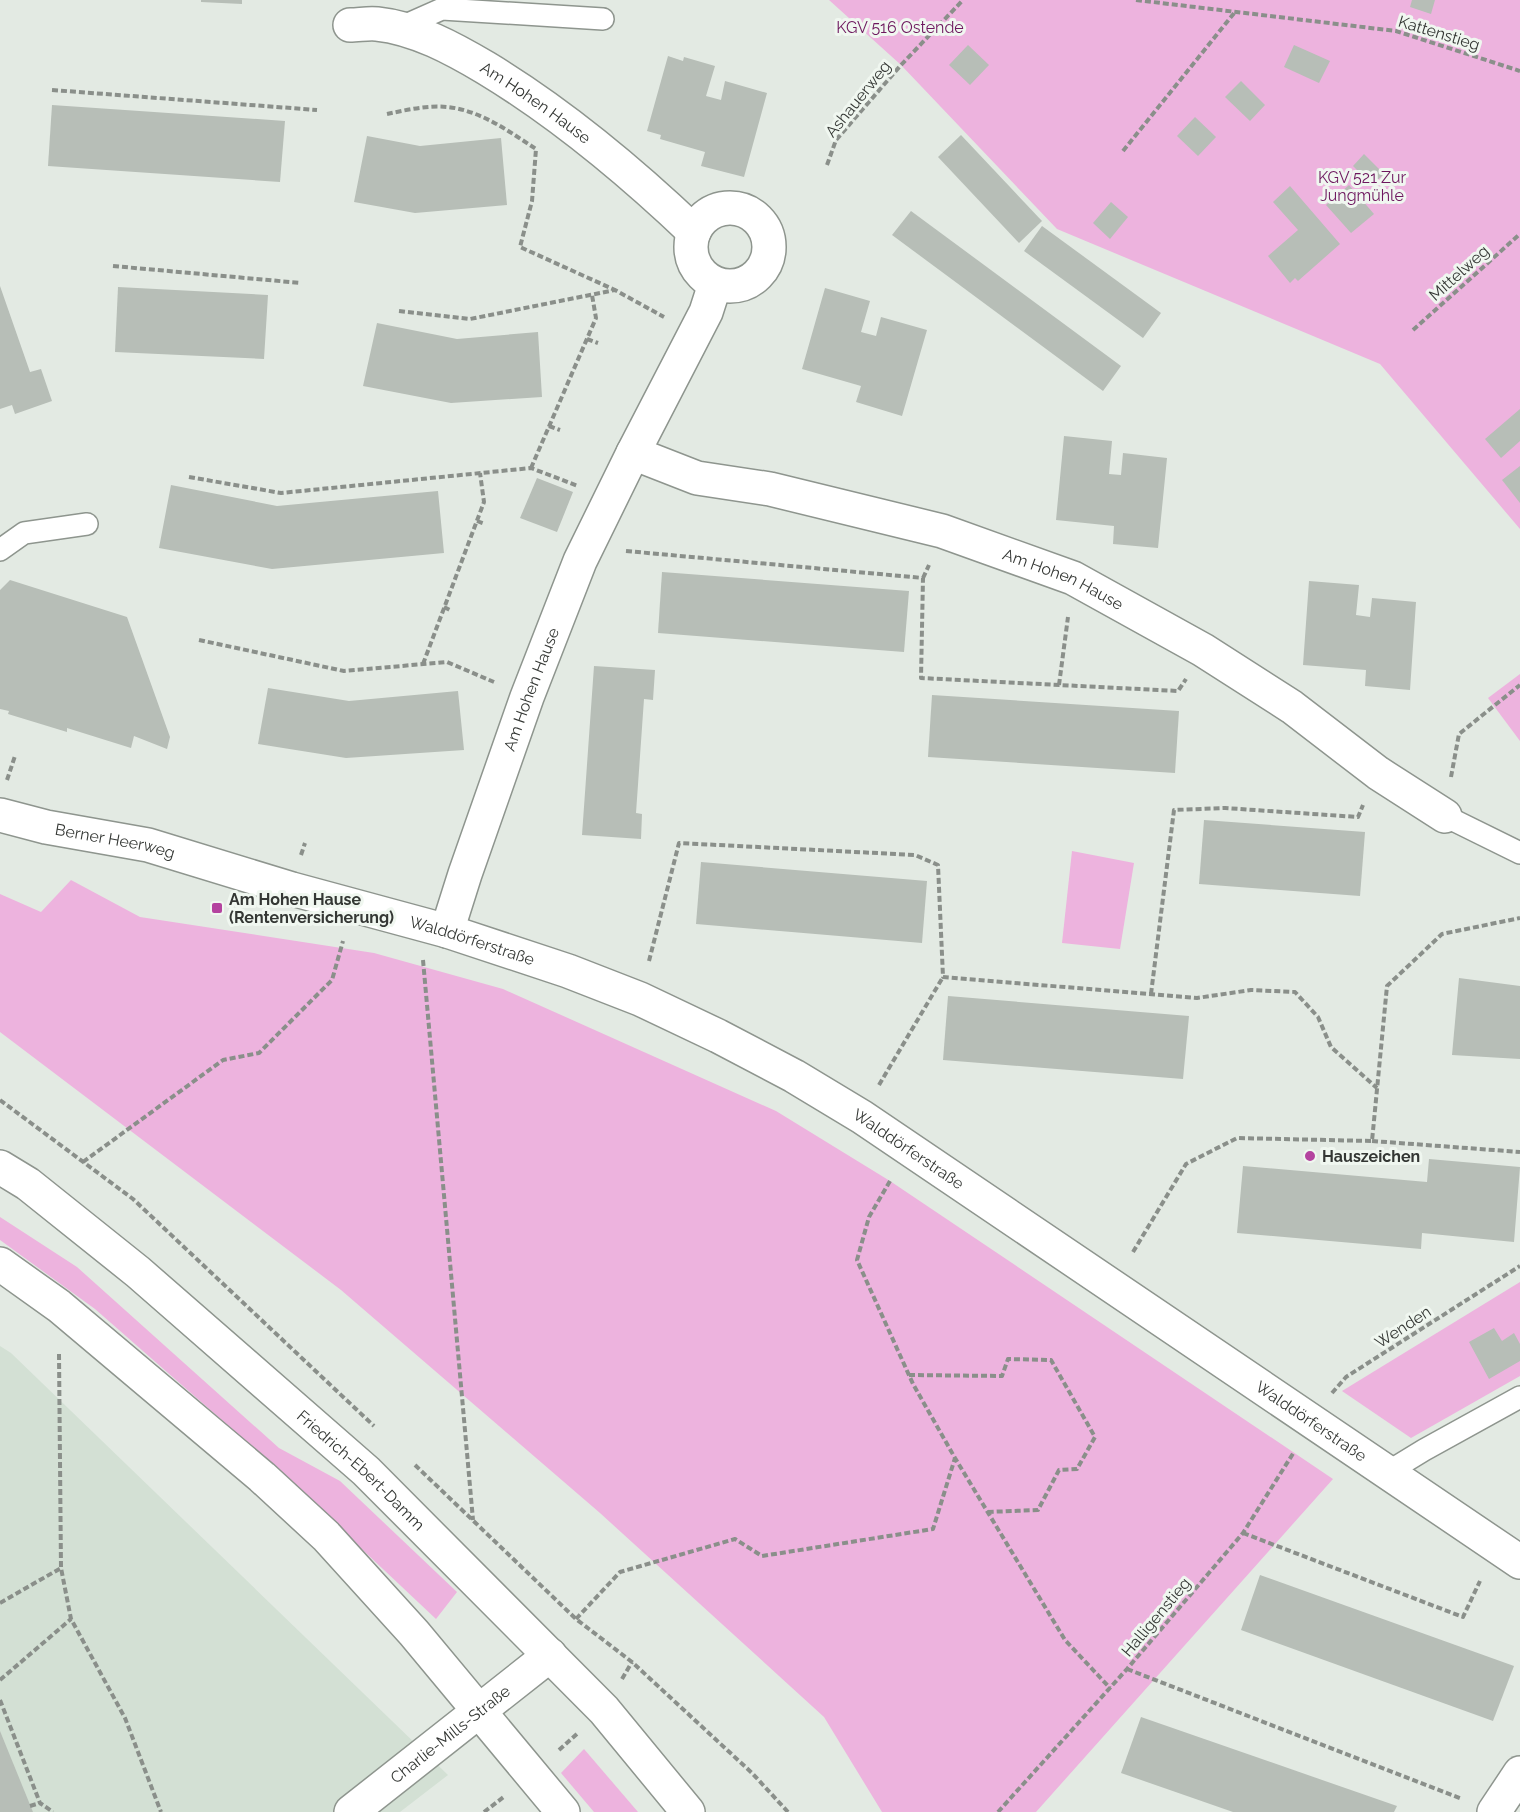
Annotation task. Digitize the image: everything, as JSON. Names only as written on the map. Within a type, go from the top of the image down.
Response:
[{"type":"street","name":"Am Hohen Hause","points":[[350,25],[376,23],[399,28],[460,52],[525,92],[590,140],[694,232]]},
{"type":"street","points":[[727,208],[745,211],[764,227],[769,250],[766,262],[750,280],[739,285],[715,284],[705,277],[694,262],[691,244],[694,232],[700,222],[710,214],[727,208]]},
{"type":"street","name":"Am Hohen Hause","points":[[447,931],[527,697],[587,548],[706,312],[715,284]]},
{"type":"street","name":"Am Hohen Hause","points":[[633,453],[697,478],[770,489],[942,531],[1073,578],[1203,650],[1292,707],[1378,773],[1444,816]]},
{"type":"street","name":"Berner Heerweg","points":[[0,815],[46,827],[148,845],[229,869]]},
{"type":"street","name":"Walddörferstraße","points":[[229,869],[292,889],[447,931],[568,971],[640,999],[794,1076],[872,1123],[1520,1562]]},
{"type":"street","name":"Friedrich-Ebert-Damm","points":[[0,1167],[28,1184],[138,1272],[366,1471],[604,1710],[688,1812]]},
{"type":"street","points":[[0,1264],[59,1306],[262,1477],[326,1536],[414,1632],[563,1812]]},
{"type":"street","name":"Charlie-Mills-Straße","points":[[351,1812],[550,1655]]},
{"type":"street","points":[[1494,1812],[1520,1773]]},
{"type":"lane","points":[[399,28],[442,9],[603,20]]},
{"type":"lane","points":[[0,550],[24,533],[87,524]]},
{"type":"lane","points":[[1444,816],[1520,853]]},
{"type":"lane","points":[[1388,1472],[1520,1397]]},
{"type":"path","name":"Ashauerweg","points":[[827,165],[836,140],[901,65],[963,0]]},
{"type":"path","name":"Kattenstieg","points":[[1136,0],[1396,31],[1520,71]]},
{"type":"path","points":[[1123,151],[1235,12]]},
{"type":"path","points":[[52,90],[317,110]]},
{"type":"path","points":[[387,114],[403,110],[448,107],[498,124],[536,149],[532,201],[520,247],[615,290],[694,336]]},
{"type":"path","name":"Mittelweg","points":[[1413,330],[1520,234]]},
{"type":"path","points":[[113,266],[301,283]]},
{"type":"path","points":[[399,310],[470,319],[615,290]]},
{"type":"path","points":[[531,468],[596,318],[592,295]]},
{"type":"path","points":[[587,339],[598,343]]},
{"type":"path","points":[[549,426],[560,430]]},
{"type":"path","points":[[189,477],[281,494],[531,468],[612,498]]},
{"type":"path","points":[[423,664],[484,502],[480,473]]},
{"type":"path","points":[[477,521],[485,524]]},
{"type":"path","points":[[587,548],[923,578],[921,678],[1178,691],[1203,650]]},
{"type":"path","points":[[1059,685],[1073,578]]},
{"type":"path","points":[[444,607],[452,611]]},
{"type":"path","points":[[199,639],[344,670],[447,662],[527,697]]},
{"type":"path","points":[[1444,816],[1459,734],[1520,685]]},
{"type":"path","points":[[1151,994],[1173,810],[1225,808],[1358,817],[1378,773]]},
{"type":"path","points":[[649,961],[679,843],[915,855],[938,866],[943,977],[879,1085]]},
{"type":"path","points":[[1372,1141],[1387,986],[1442,934],[1520,918]]},
{"type":"path","points":[[83,1162],[223,1060],[259,1053],[332,980],[345,935]]},
{"type":"path","points":[[423,956],[473,1520]]},
{"type":"path","points":[[943,977],[1197,998],[1251,990],[1295,992],[1318,1017],[1331,1047],[1377,1088]]},
{"type":"path","points":[[0,1100],[133,1198],[377,1429]]},
{"type":"path","points":[[1133,1252],[1186,1164],[1237,1138],[1372,1141],[1520,1152]]},
{"type":"path","points":[[890,1180],[869,1217],[857,1260],[909,1375],[955,1458],[1065,1640],[1110,1688]]},
{"type":"path","name":"Wenden","points":[[1314,1422],[1335,1389],[1346,1377],[1520,1266]]},
{"type":"path","points":[[59,1306],[61,1568],[71,1619],[125,1718],[161,1812]]},
{"type":"path","points":[[909,1375],[1002,1376],[1008,1359],[1051,1360],[1095,1437],[1077,1469],[1059,1470],[1038,1509],[987,1512]]},
{"type":"path","name":"Halligenstieg","points":[[998,1812],[1127,1670],[1243,1533],[1314,1422]]},
{"type":"path","points":[[576,1619],[620,1572],[735,1539],[762,1556],[933,1529],[955,1458]]},
{"type":"path","points":[[412,1462],[576,1619],[632,1662],[752,1773],[788,1812]]},
{"type":"path","points":[[1243,1533],[1463,1617],[1480,1581]]},
{"type":"path","points":[[0,1603],[61,1568]]},
{"type":"path","points":[[0,1680],[71,1619]]},
{"type":"path","points":[[484,1812],[531,1775],[604,1710],[632,1662]]},
{"type":"path","points":[[1127,1670],[1456,1797]]},
{"type":"path","points":[[0,1700],[40,1803],[53,1812]]},
{"type":"path","points":[[30,1806],[40,1803]]},
{"type":"shaded area","points":[[0,1346],[11,1353],[448,1775],[400,1812],[0,1812]]},
{"type":"green space","name":"KGV 521 Zur Jungmühle","points":[[829,0],[1520,0],[1520,529],[1380,364],[1057,229],[901,65]]},
{"type":"green space","points":[[1520,674],[1520,741],[1488,698]]},
{"type":"green space","points":[[1072,851],[1134,863],[1120,949],[1062,943]]},
{"type":"green space","points":[[71,880],[140,917],[374,953],[503,989],[776,1111],[890,1181],[1333,1479],[1036,1812],[882,1812],[824,1717],[600,1513],[341,1290],[0,1032],[0,894],[41,912]]},
{"type":"green space","points":[[0,1217],[77,1267],[279,1448],[340,1481],[457,1592],[436,1619],[263,1456],[95,1309],[0,1240]]},
{"type":"green space","points":[[1520,1282],[1520,1376],[1411,1438],[1342,1391]]},
{"type":"green space","points":[[584,1749],[638,1812],[594,1812],[561,1773]]},
{"type":"building","points":[[201,0],[242,0],[242,4],[201,2]]},
{"type":"building","points":[[1412,0],[1435,0],[1431,14],[1410,7]]},
{"type":"building","points":[[968,45],[989,65],[970,85],[949,65]]},
{"type":"building","points":[[1294,45],[1330,61],[1319,83],[1284,67]]},
{"type":"building","points":[[668,56],[683,61],[684,57],[715,66],[706,96],[721,100],[725,81],[767,93],[744,177],[701,166],[705,152],[660,139],[661,135],[647,131]]},
{"type":"building","points":[[1241,81],[1265,105],[1250,121],[1225,97]]},
{"type":"building","points":[[52,105],[285,121],[280,182],[48,166]]},
{"type":"building","points":[[1195,117],[1216,137],[1198,156],[1177,136]]},
{"type":"building","points":[[961,135],[1042,221],[1019,243],[938,157]]},
{"type":"building","points":[[367,136],[420,146],[501,138],[507,205],[415,213],[354,202]]},
{"type":"building","points":[[1364,154],[1384,174],[1372,185],[1353,166]]},
{"type":"building","points":[[1349,185],[1374,214],[1351,233],[1326,205]]},
{"type":"building","points":[[1290,186],[1340,244],[1298,281],[1295,278],[1290,283],[1268,256],[1298,230],[1273,202]]},
{"type":"building","points":[[1111,202],[1128,217],[1110,239],[1093,223]]},
{"type":"building","points":[[911,211],[1121,366],[1103,391],[892,235]]},
{"type":"building","points":[[1042,226],[1161,313],[1143,338],[1024,251]]},
{"type":"building","points":[[0,286],[30,372],[41,369],[52,401],[15,414],[12,405],[0,409]]},
{"type":"building","points":[[118,287],[268,295],[264,359],[115,352]]},
{"type":"building","points":[[825,288],[870,301],[861,332],[876,336],[881,317],[927,330],[902,416],[856,402],[861,386],[802,369]]},
{"type":"building","points":[[377,323],[457,339],[538,332],[542,397],[451,403],[363,386]]},
{"type":"building","points":[[1520,409],[1520,441],[1501,458],[1485,439]]},
{"type":"building","points":[[1064,436],[1112,441],[1109,474],[1121,475],[1123,453],[1167,458],[1158,548],[1113,544],[1114,526],[1056,520]]},
{"type":"building","points":[[1520,466],[1520,503],[1502,480]]},
{"type":"building","points":[[537,478],[573,492],[557,532],[520,518]]},
{"type":"building","points":[[171,485],[277,506],[438,491],[444,553],[272,569],[159,548]]},
{"type":"building","points":[[662,572],[909,591],[904,652],[658,633]]},
{"type":"building","points":[[10,580],[127,617],[170,737],[167,749],[134,736],[131,748],[67,728],[67,732],[8,714],[9,711],[0,709],[0,590]]},
{"type":"building","points":[[1309,581],[1359,585],[1356,615],[1370,617],[1372,598],[1416,602],[1410,690],[1365,686],[1366,670],[1303,665]]},
{"type":"building","points":[[594,666],[655,670],[653,700],[644,699],[636,813],[642,814],[641,839],[582,835]]},
{"type":"building","points":[[268,688],[349,701],[458,691],[464,750],[346,758],[258,744]]},
{"type":"building","points":[[932,695],[1179,711],[1175,773],[928,757]]},
{"type":"building","points":[[1204,820],[1365,832],[1360,896],[1199,884]]},
{"type":"building","points":[[701,862],[927,881],[922,943],[696,924]]},
{"type":"building","points":[[1459,978],[1520,986],[1520,1059],[1452,1055]]},
{"type":"building","points":[[948,996],[1189,1016],[1183,1079],[943,1060]]},
{"type":"building","points":[[1429,1159],[1520,1167],[1514,1242],[1422,1233],[1421,1249],[1237,1233],[1243,1166],[1427,1182]]},
{"type":"building","points":[[1494,1328],[1502,1341],[1514,1333],[1520,1344],[1520,1361],[1489,1379],[1469,1342]]},
{"type":"building","points":[[1260,1575],[1514,1666],[1493,1721],[1241,1630]]},
{"type":"building","points":[[1141,1717],[1397,1806],[1394,1812],[1233,1812],[1121,1773]]},
{"type":"building","points":[[0,1731],[33,1812],[0,1812]]},
{"type":"place","name":"Am Hohen Hause (Rentenversicherung)","points":[[217,908]]},
{"type":"place","name":"Hauszeichen","points":[[1310,1156]]},
{"type":"park label","name":"KGV 516 Ostende","points":[[900,27]]}]
